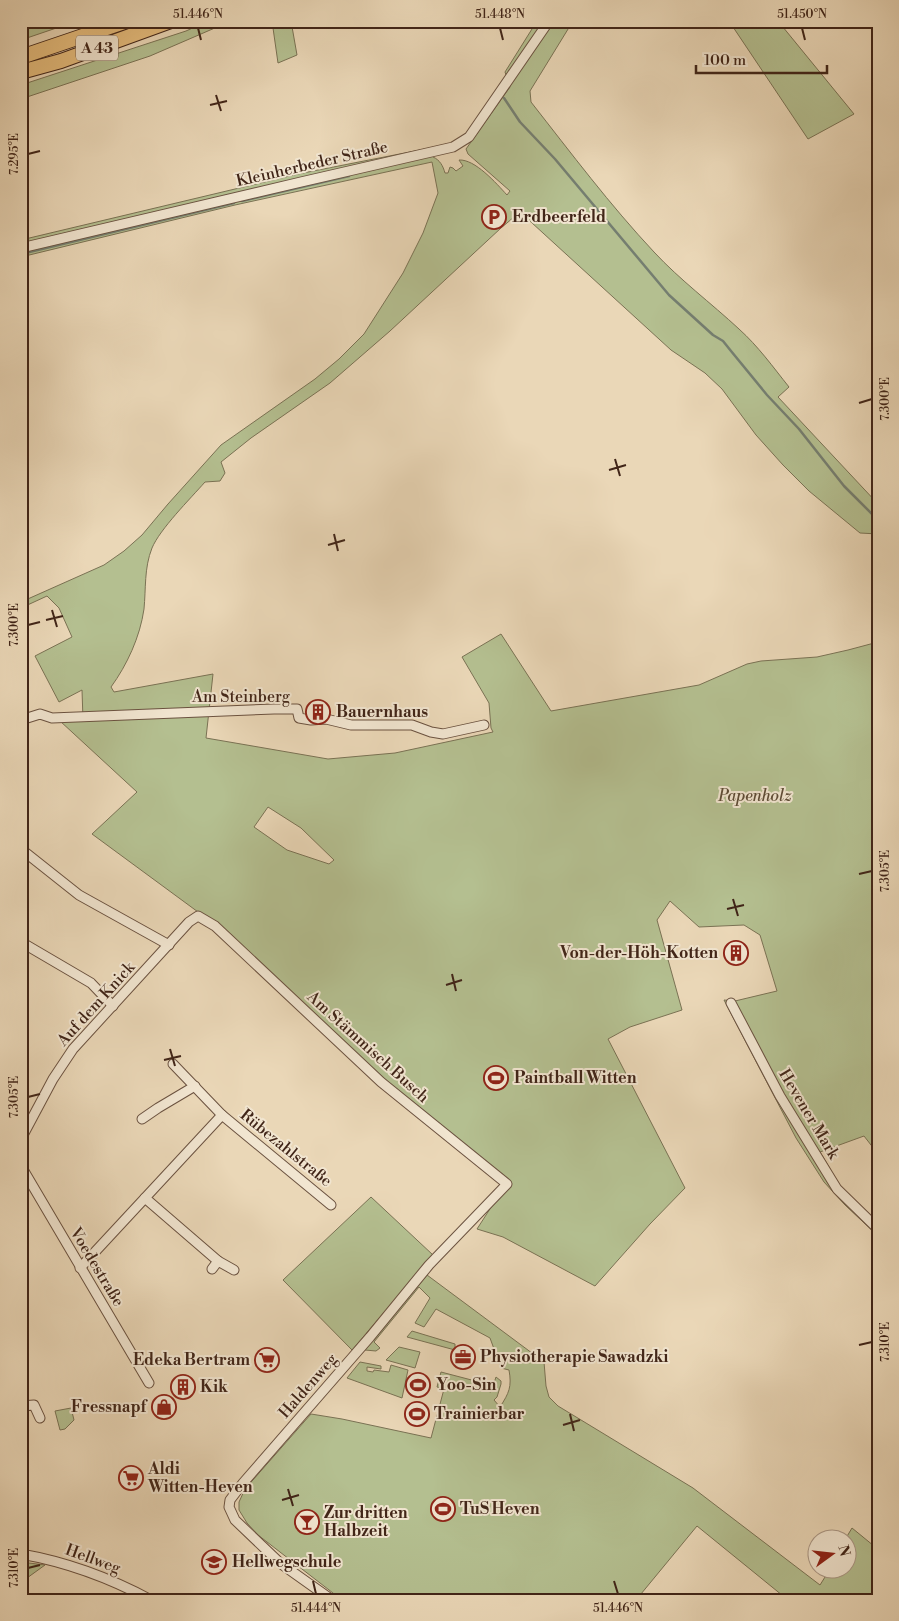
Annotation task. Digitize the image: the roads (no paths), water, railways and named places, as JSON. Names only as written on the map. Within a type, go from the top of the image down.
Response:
[{"type":"highway","name":"A 43","points":[[21,57],[127,21]]},
{"type":"highway","name":"A 43","points":[[21,72],[80,54],[171,21]]},
{"type":"street","name":"Kleinherbeder Straße","points":[[21,248],[454,147],[469,138],[550,21]]},
{"type":"street","name":"Am Steinberg","points":[[21,720],[40,714],[52,718],[274,708],[297,710],[299,718],[311,720],[326,719],[352,725],[412,726],[443,734],[484,725]]},
{"type":"street","points":[[21,849],[79,895],[169,945]]},
{"type":"street","name":"Auf dem Knick","points":[[21,1139],[53,1079],[73,1049],[189,922],[198,916],[215,926]]},
{"type":"street","name":"Am Stämmisch Busch","points":[[215,926],[381,1082],[507,1184]]},
{"type":"street","points":[[21,942],[90,984],[113,1006]]},
{"type":"street","name":"Hevener Mark","points":[[730,1003],[780,1096],[837,1189],[878,1229]]},
{"type":"street","name":"Rübezahlstraße","points":[[173,1064],[222,1115],[331,1205]]},
{"type":"street","points":[[142,1119],[194,1086]]},
{"type":"street","name":"Rübezahlstraße","points":[[80,1268],[222,1115]]},
{"type":"street","name":"Voedestraße","points":[[21,1166],[149,1383]]},
{"type":"street","name":"Haldenweg","points":[[332,1600],[280,1563],[257,1542],[235,1520],[229,1507],[230,1500],[242,1483],[364,1344],[429,1265],[507,1184]]},
{"type":"street","points":[[145,1198],[218,1261],[234,1270]]},
{"type":"street","points":[[212,1269],[218,1261]]},
{"type":"street","points":[[21,1406],[34,1405],[40,1418]]},
{"type":"street","name":"Hellweg","points":[[21,1554],[54,1560],[86,1570],[108,1578],[151,1600]]},
{"type":"waterway","points":[[504,98],[520,122],[555,159],[669,295],[713,335],[723,341],[767,395],[799,429],[844,486],[878,520]]},
{"type":"waterway","points":[[242,201],[349,176]]},
{"type":"waterway","points":[[21,254],[234,203]]},
{"type":"place","name":"Erdbeerfeld","points":[[494,217]]},
{"type":"place","name":"Bauernhaus","points":[[318,712]]},
{"type":"place","name":"Von-der-Höh-Kotten","points":[[736,953]]},
{"type":"place","name":"Paintball Witten","points":[[496,1078]]},
{"type":"place","name":"Physiotherapie Sawadzki","points":[[463,1357]]},
{"type":"place","name":"Edeka Bertram","points":[[267,1360]]},
{"type":"place","name":"Yoo-Sin","points":[[418,1385]]},
{"type":"place","name":"Kik","points":[[183,1387]]},
{"type":"place","name":"Fressnapf","points":[[164,1407]]},
{"type":"place","name":"Trainierbar","points":[[417,1414]]},
{"type":"place","name":"Aldi Witten-Heven","points":[[131,1478]]},
{"type":"place","name":"TuS Heven","points":[[443,1509]]},
{"type":"place","name":"Zur dritten Halbzeit","points":[[307,1522]]},
{"type":"place","name":"Hellwegschule","points":[[214,1562]]},
{"type":"park label","name":"Papenholz","points":[[755,796]]}]
